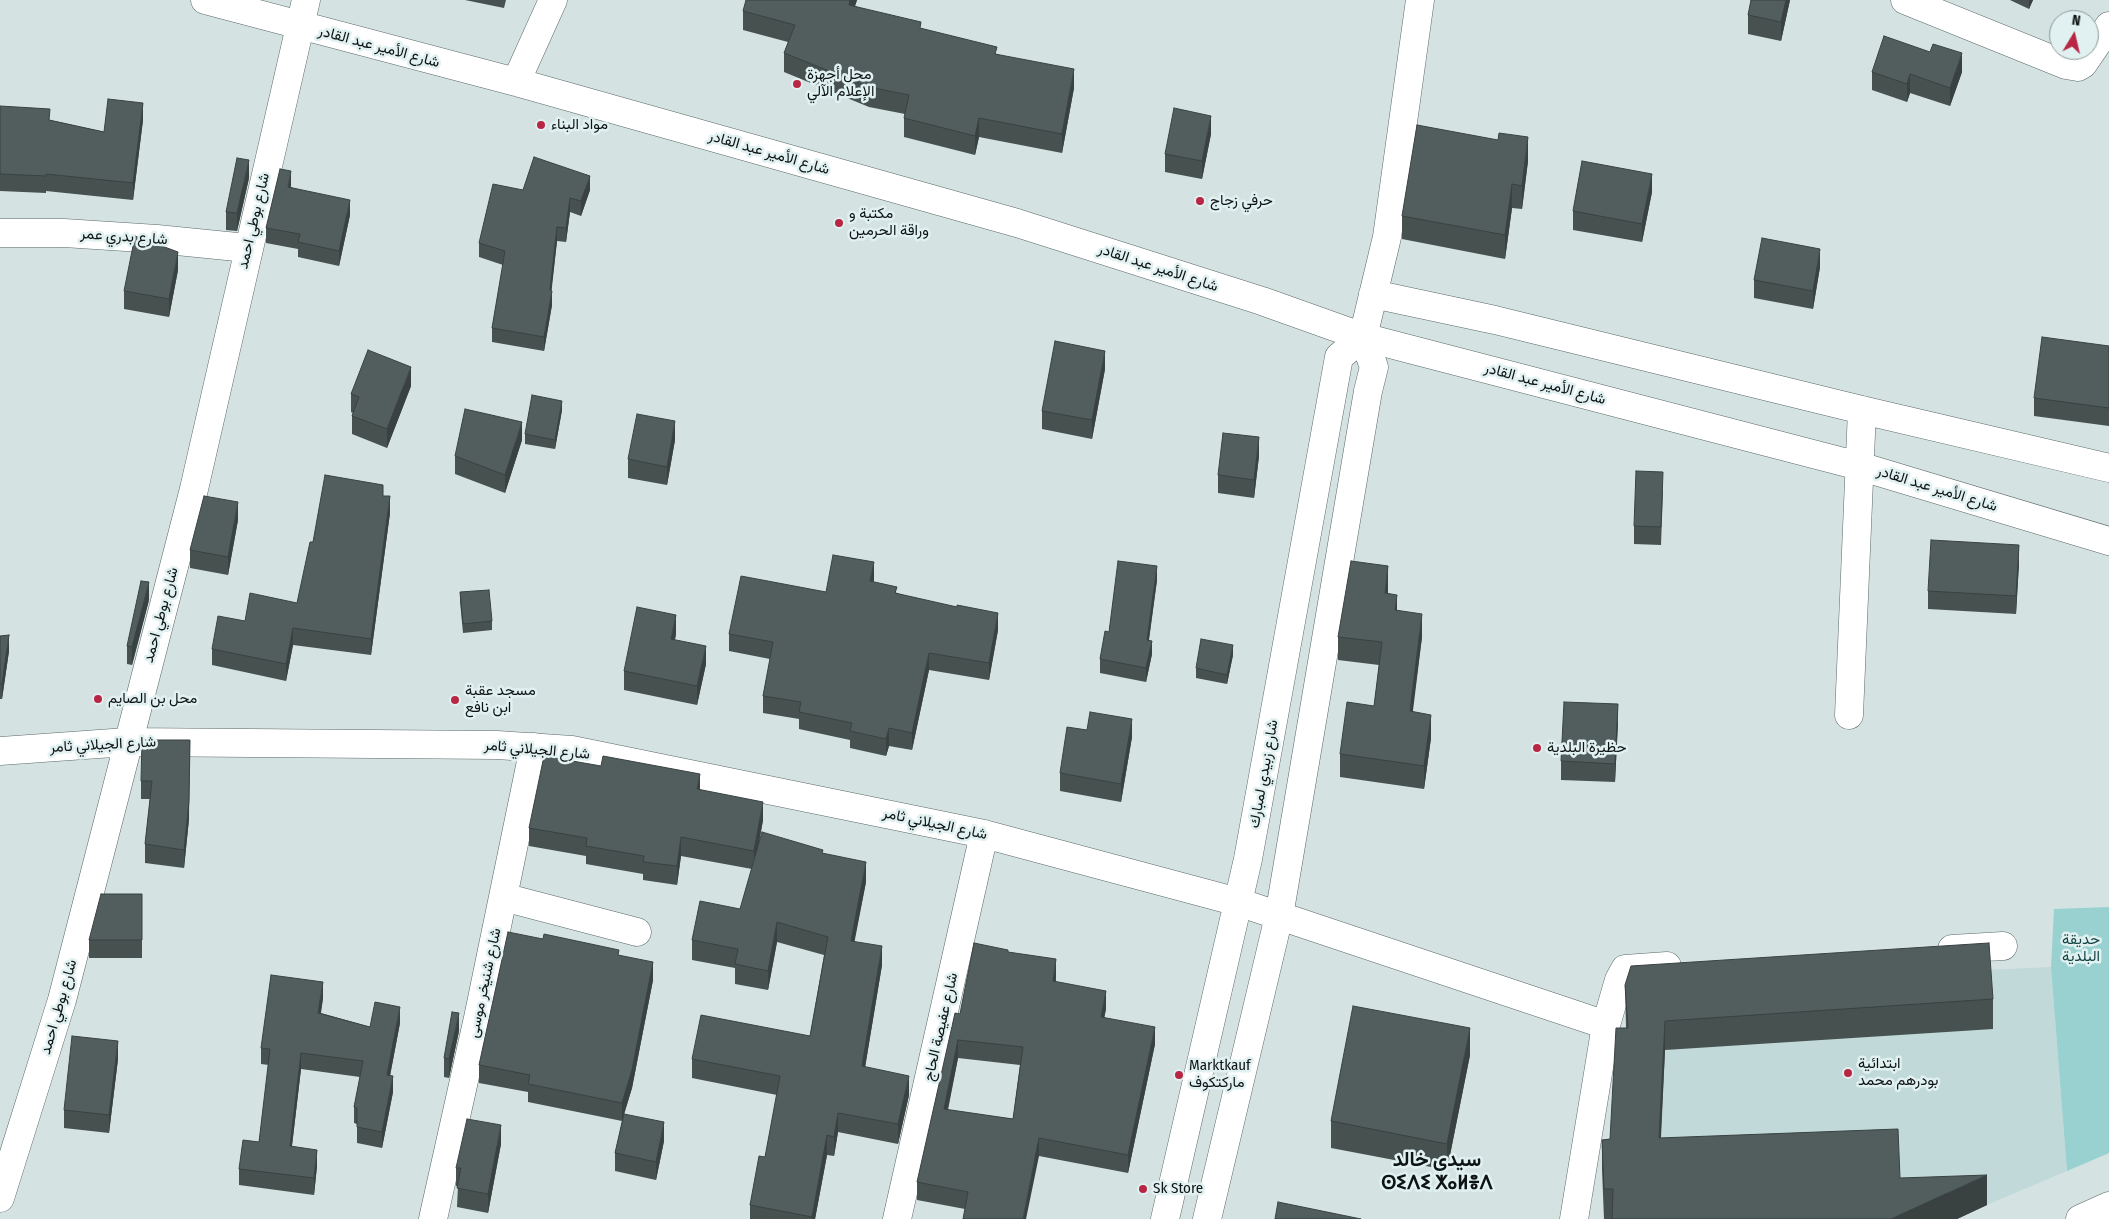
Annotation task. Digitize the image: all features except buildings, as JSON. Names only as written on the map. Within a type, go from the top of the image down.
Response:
[{"type":"street","name":"شارع الأمير عبد القادر","points":[[205,0],[516,82],[1017,223],[1262,301],[1363,337],[1859,466],[2109,541]]},
{"type":"street","name":"شارع بوطي احمد","points":[[0,1198],[62,1000],[127,742],[194,490],[247,248],[306,0]]},
{"type":"street","points":[[516,82],[553,0]]},
{"type":"street","points":[[1207,1219],[1279,916],[1366,401],[1374,367],[1363,337],[1386,237],[1420,0]]},
{"type":"street","points":[[1905,0],[1957,9],[2066,65],[2078,67],[2083,64],[2109,26]]},
{"type":"street","name":"شارع بدري عمر","points":[[0,233],[64,233],[247,248]]},
{"type":"street","points":[[1373,294],[1495,320],[2109,468]]},
{"type":"street","name":"شارع زبيدي لمبارك","points":[[1165,1219],[1248,859],[1339,357],[1363,337]]},
{"type":"street","points":[[1849,715],[1862,410]]},
{"type":"street","name":"شارع الجيلاني ثامر","points":[[0,751],[127,742],[534,747],[572,750],[984,834],[1238,902],[1606,1025]]},
{"type":"street","name":"شارع شنيخر موسى","points":[[433,1219],[534,747]]},
{"type":"street","name":"شارع عفيصة الحاج","points":[[897,1219],[984,834]]},
{"type":"street","points":[[503,897],[637,932]]},
{"type":"street","points":[[1924,951],[2003,946]]},
{"type":"street","points":[[1574,1219],[1606,1025],[1619,980],[1626,969],[1695,965]]},
{"type":"street","points":[[2080,1219],[2109,1206]]},
{"type":"shaded area","name":"ابتدائية بودرهم محمد","points":[[2051,967],[2067,1171],[1989,1204],[1613,1219],[1651,985]]},
{"type":"green space","name":"حديقة البلدية","points":[[2109,907],[2109,1153],[2067,1171],[2051,967],[2054,909]]},
{"type":"place","name":"محل أجهزة الإعلام الآلي","points":[[797,84]]},
{"type":"place","name":"مواد البناء","points":[[541,125]]},
{"type":"place","name":"حرفي زجاج","points":[[1200,201]]},
{"type":"place","name":"مكتبة و وراقة الحرمين","points":[[839,223]]},
{"type":"place","name":"محل بن الصايم","points":[[98,699]]},
{"type":"place","name":"مسجد عقبة ابن نافع","points":[[455,700]]},
{"type":"place","name":"حظيرة البلدية","points":[[1537,748]]},
{"type":"place","name":"ابتدائية بودرهم محمد","points":[[1848,1073]]},
{"type":"place","name":"Marktkauf ماركتكوف","points":[[1179,1075]]},
{"type":"place","name":"Sk Store","points":[[1143,1189]]},
{"type":"district","name":"سيدي خالد ⵙⵉⴷⵉ ⵅⴰⵍⴻⴷ","points":[[1437,1172]]}]
